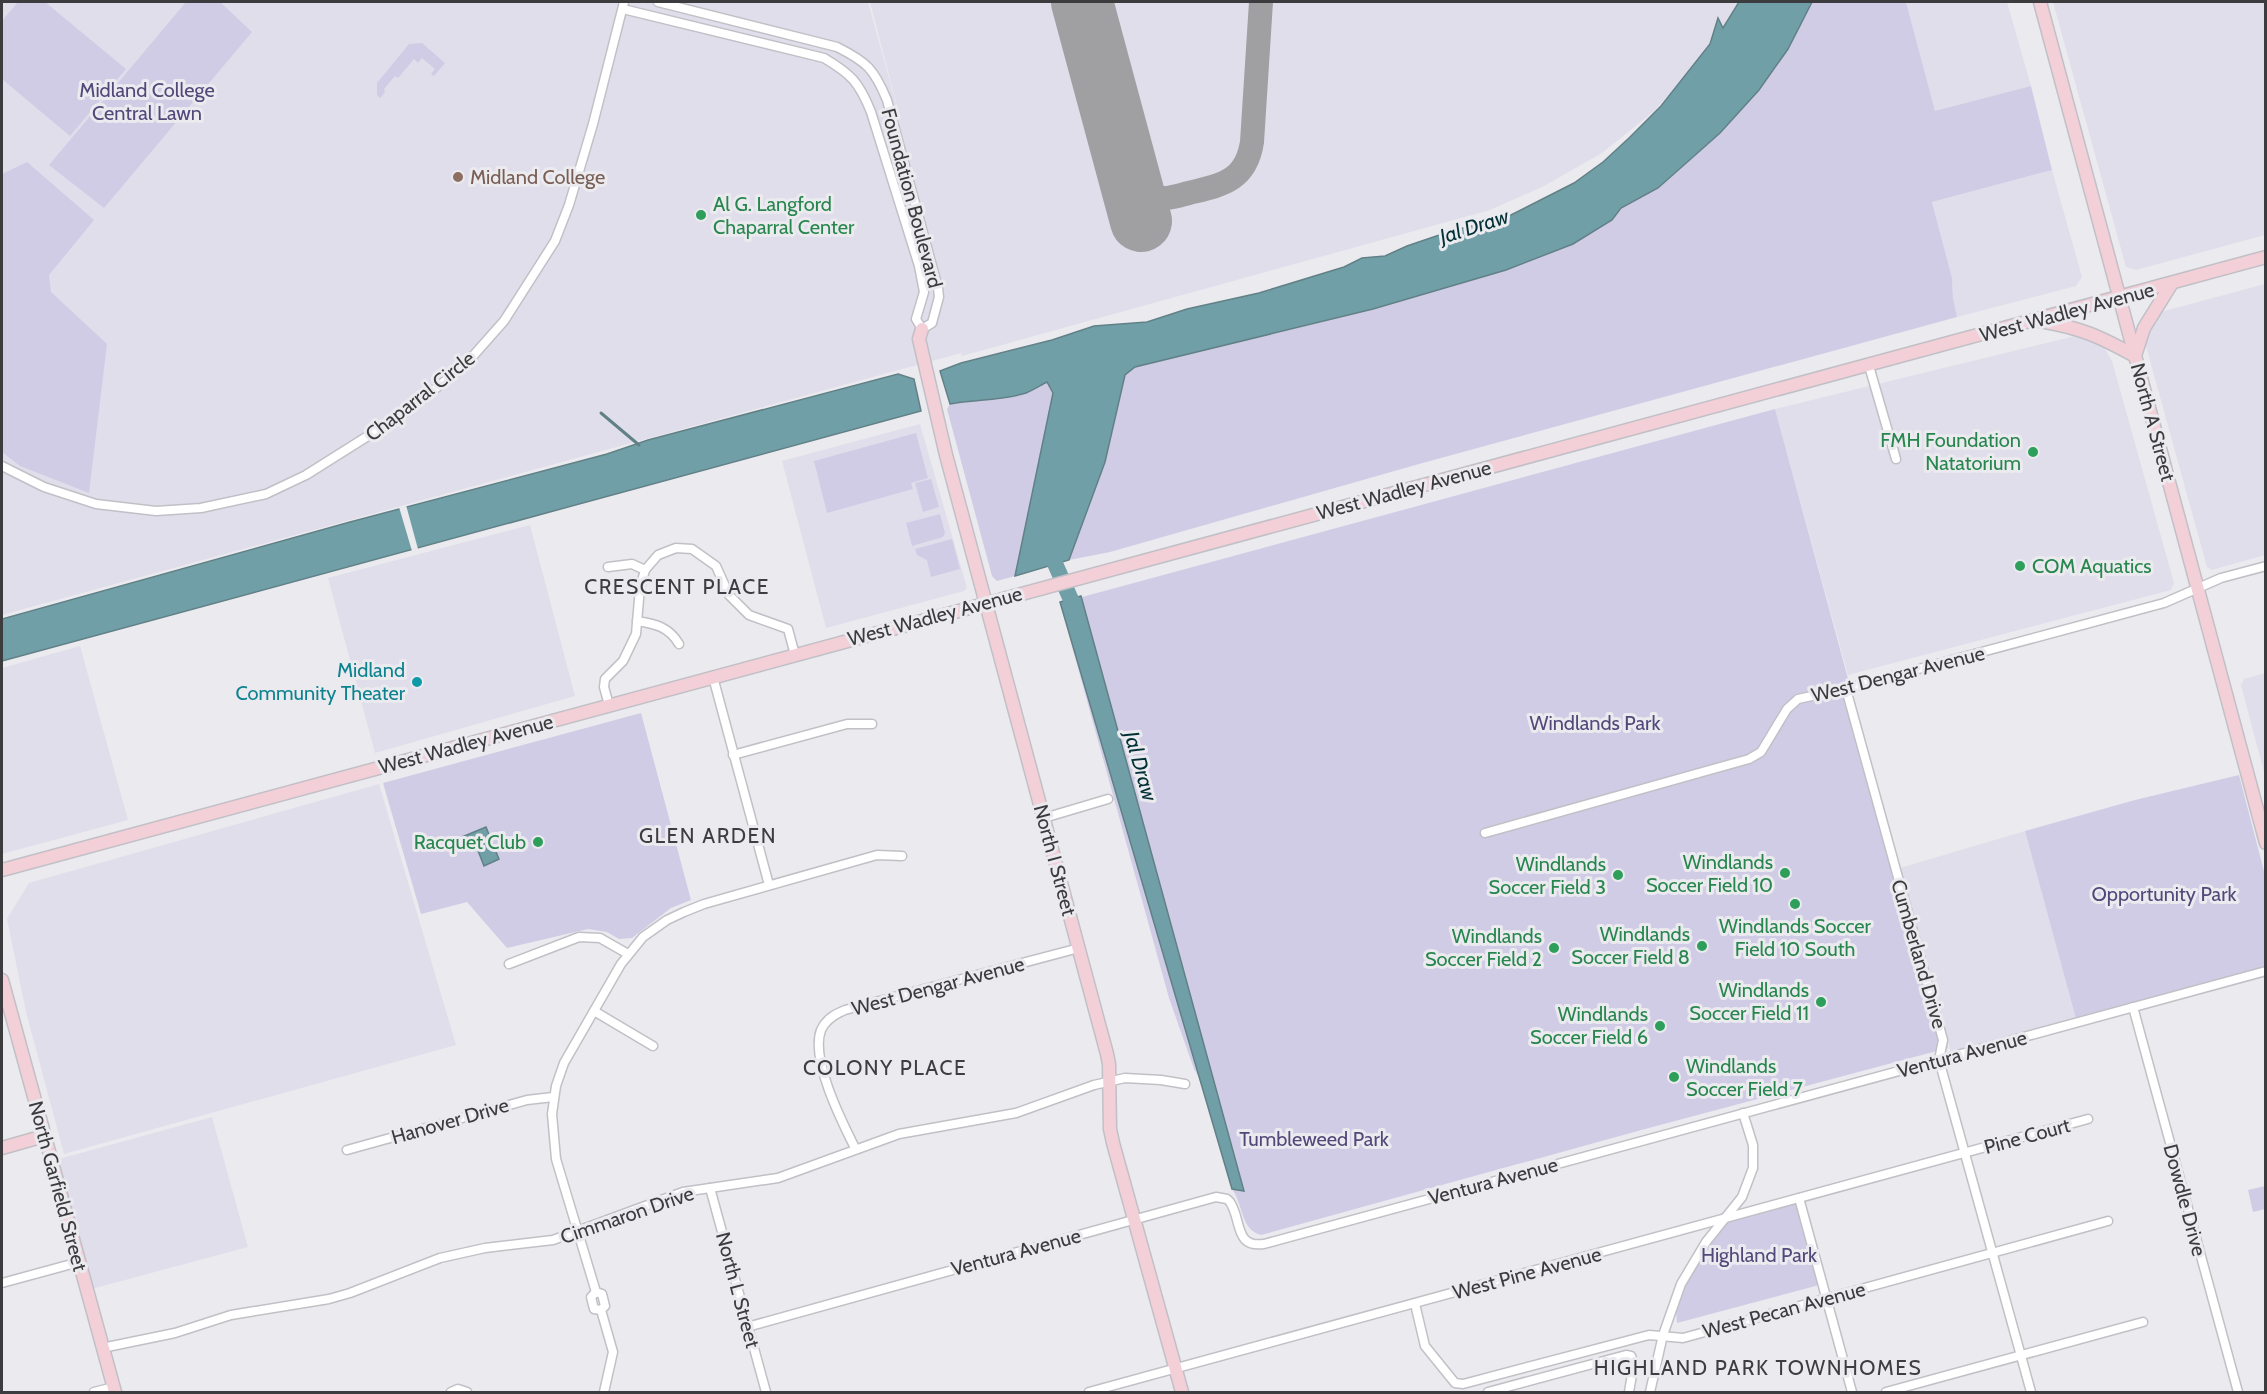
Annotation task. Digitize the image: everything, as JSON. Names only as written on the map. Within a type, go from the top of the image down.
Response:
[{"type":"main road","name":"North A Street","points":[[2040,2],[2265,843]]},
{"type":"main road","name":"West Wadley Avenue","points":[[2,870],[2265,257]]},
{"type":"main road","points":[[2036,320],[2073,327],[2100,336],[2135,356],[2144,328],[2172,283]]},
{"type":"main road","name":"North I Street","points":[[922,329],[919,339],[946,455],[1107,1054],[1110,1129],[1182,1392]]},
{"type":"main road","name":"North Garfield Street","points":[[2,980],[6,1012],[44,1136],[114,1390]]},
{"type":"main road","points":[[2,1148],[44,1136]]},
{"type":"street","name":"Foundation Boulevard","points":[[623,5],[824,58],[842,69],[861,88],[871,112],[919,266],[924,292],[916,319],[922,329],[932,323],[939,297],[938,288],[887,100],[877,77],[858,58],[837,46],[658,2]]},
{"type":"street","name":"Chaparral Circle","points":[[2,466],[44,487],[96,504],[156,511],[201,508],[266,494],[306,475],[399,418],[465,365],[504,321],[555,241],[569,205],[594,124],[623,5]]},
{"type":"street","points":[[891,176],[906,172]]},
{"type":"street","points":[[1869,366],[1896,459]]},
{"type":"street","points":[[609,705],[604,687],[605,679],[623,661],[636,634],[640,588],[645,570],[658,555],[676,548],[692,549],[716,566],[729,595],[748,615],[788,629],[795,655]]},
{"type":"street","points":[[608,567],[632,564],[645,570]]},
{"type":"street","name":"West Dengar Avenue","points":[[1485,833],[1749,759],[1761,752],[1787,709],[1798,699],[1845,689],[2164,603],[2221,578],[2265,566]]},
{"type":"street","points":[[637,621],[657,624],[673,632],[679,644]]},
{"type":"street","points":[[712,677],[769,885]]},
{"type":"street","name":"Cumberland Drive","points":[[1845,689],[1943,1040],[1939,1060],[2031,1392]]},
{"type":"street","points":[[733,755],[846,724],[872,724]]},
{"type":"street","points":[[1044,818],[1108,799]]},
{"type":"street","points":[[604,1392],[613,1352],[601,1310],[605,1306],[602,1294],[596,1292],[553,1144],[553,1097],[564,1064],[628,954],[653,929],[684,912],[769,885],[878,855],[902,856]]},
{"type":"street","points":[[509,964],[579,937],[600,938],[628,954]]},
{"type":"street","name":"West Dengar Avenue","points":[[855,1148],[835,1108],[822,1059],[819,1040],[829,1019],[845,1010],[1079,948]]},
{"type":"street","name":"Ventura Avenue","points":[[747,1327],[1222,1197],[1227,1199],[1233,1207],[1244,1239],[1251,1244],[1264,1244],[2265,971]]},
{"type":"street","name":"Dowdle Drive","points":[[2133,1007],[2238,1392]]},
{"type":"street","points":[[594,1011],[653,1046]]},
{"type":"street","name":"Cimmaron Drive","points":[[102,1348],[175,1333],[240,1313],[328,1299],[371,1286],[440,1258],[485,1248],[553,1240],[664,1198],[710,1188],[778,1178],[799,1172],[855,1148],[915,1130],[1016,1113],[1109,1081],[1145,1078],[1185,1084]]},
{"type":"street","name":"Hanover Drive","points":[[347,1150],[527,1100],[553,1097]]},
{"type":"street","points":[[1650,1392],[1663,1335],[1681,1284],[1706,1242],[1742,1197],[1753,1168],[1753,1145],[1743,1113]]},
{"type":"street","name":"Pine Court","points":[[1965,1153],[2088,1119]]},
{"type":"street","name":"West Pine Avenue","points":[[1089,1392],[1965,1153]]},
{"type":"street","name":"North L Street","points":[[710,1188],[765,1392]]},
{"type":"street","points":[[1799,1198],[1852,1392]]},
{"type":"street","name":"West Pecan Avenue","points":[[1415,1304],[1425,1346],[1458,1384],[1463,1384],[1649,1335],[1683,1338],[2108,1221]]},
{"type":"street","points":[[2,1283],[79,1262]]},
{"type":"street","points":[[1886,1392],[2143,1322]]},
{"type":"street","points":[[1488,1392],[1626,1354],[1631,1356],[1634,1363],[1629,1392]]},
{"type":"street","points":[[451,1392],[458,1389],[467,1392]]},
{"type":"street","points":[[94,1392],[114,1390]]},
{"type":"shaded area","name":"Midland College","points":[[2,2],[868,2],[903,129],[870,2],[1738,2],[1724,27],[1686,76],[1653,112],[1602,153],[1544,186],[1490,210],[962,356],[961,353],[2,615]]},
{"type":"shaded area","points":[[1906,2],[2007,2],[2031,86],[1935,112]]},
{"type":"shaded area","points":[[2053,2],[2265,2],[2265,235],[2136,270],[2126,267]]},
{"type":"shaded area","points":[[2052,170],[2082,277],[2076,286],[1957,317],[1952,278],[1932,202]]},
{"type":"shaded area","points":[[2265,284],[2265,555],[2212,570],[2207,567],[2146,346],[2148,332],[2157,313]]},
{"type":"shaded area","points":[[2079,335],[2091,338],[2103,346],[2112,361],[2174,583],[2171,590],[1848,675],[1775,409]]},
{"type":"shaded area","points":[[920,424],[967,588],[964,591],[826,628],[782,461]]},
{"type":"shaded area","name":"Midland Community Theater","points":[[530,525],[575,696],[375,753],[328,578]]},
{"type":"shaded area","points":[[80,646],[128,820],[2,854],[2,668]]},
{"type":"shaded area","points":[[2266,673],[2265,776],[2241,685],[2244,679]]},
{"type":"shaded area","points":[[379,784],[456,1045],[64,1154],[26,1012],[7,919],[29,883]]},
{"type":"shaded area","points":[[2025,831],[2076,1019],[1951,1053],[1900,868]]},
{"type":"shaded area","points":[[212,1117],[248,1247],[84,1291],[48,1162]]},
{"type":"green space","points":[[18,2],[45,2],[126,69],[70,136],[2,79],[2,21]]},
{"type":"green space","name":"Midland College Central Lawn","points":[[186,2],[220,2],[252,32],[104,208],[49,165]]},
{"type":"green space","points":[[1812,2],[1906,2],[1935,111],[2031,86],[2052,170],[1932,202],[1952,278],[1957,317],[1419,464],[1110,552],[1069,560],[1105,462],[1125,375],[1135,367],[1373,309],[1506,270],[1573,244],[1612,220],[1621,208],[1658,188],[1720,133],[1759,90],[1788,49]]},
{"type":"green space","points":[[422,43],[445,63],[434,76],[431,74],[435,69],[422,58],[418,63],[414,59],[398,78],[395,76],[380,98],[377,95],[377,83],[409,44]]},
{"type":"green space","points":[[27,162],[94,220],[49,275],[51,292],[107,344],[89,493],[20,466],[2,452],[2,174]]},
{"type":"green space","points":[[1048,382],[1053,393],[1015,576],[997,581],[992,576],[947,409],[950,404],[1017,396]]},
{"type":"green space","name":"Windlands Park","points":[[1775,409],[1948,1048],[1261,1235],[1254,1232],[1249,1228],[1232,1189],[1205,1088],[1194,1069],[1169,998],[1060,603]]},
{"type":"green space","points":[[916,433],[928,478],[911,483],[913,489],[827,513],[814,461]]},
{"type":"green space","points":[[931,479],[939,507],[923,512],[915,483]]},
{"type":"green space","points":[[940,514],[945,533],[943,537],[912,546],[906,523]]},
{"type":"green space","points":[[952,539],[960,569],[931,577],[927,560],[917,555],[915,549]]},
{"type":"green space","name":"Racquet Club","points":[[641,713],[691,900],[671,908],[632,938],[619,939],[607,932],[588,929],[507,948],[467,902],[421,914],[383,783]]},
{"type":"green space","name":"Opportunity Park","points":[[2239,775],[2265,875],[2265,968],[2076,1019],[2025,831],[2135,800]]},
{"type":"green space","points":[[2265,1186],[2265,1209],[2253,1212],[2248,1190]]},
{"type":"green space","name":"Highland Park","points":[[1799,1199],[1823,1284],[1677,1323],[1675,1299],[1725,1219]]},
{"type":"water","points":[[1739,2],[1812,2],[1788,49],[1759,90],[1720,133],[1658,188],[1621,208],[1612,220],[1573,244],[1506,270],[1373,309],[1135,367],[1125,375],[1105,462],[1069,560],[1015,576],[1053,393],[1047,382],[1017,396],[950,404],[940,371],[1094,326],[1147,322],[1187,309],[1259,293],[1344,267],[1362,258],[1385,256],[1454,230],[1503,219],[1574,183],[1603,162],[1661,106],[1710,44],[1718,18],[1723,28]]},
{"type":"water","points":[[898,374],[914,379],[921,411],[2,661],[2,619],[350,522],[607,454],[648,440]]},
{"type":"water","points":[[1081,596],[1244,1191],[1232,1189],[1060,602]]},
{"type":"water","points":[[486,827],[499,859],[484,866],[475,843],[465,846],[462,837]]},
{"type":"pier","points":[[406,505],[418,549],[412,551],[399,507]]},
{"type":"waterway","points":[[601,413],[639,445]]},
{"type":"waterway","name":"Jal Draw","points":[[1057,543],[1053,559],[1072,602],[1077,620]]},
{"type":"taxiway","points":[[1127,168],[1144,191],[1161,198],[1175,197],[1222,184],[1238,173],[1249,155],[1252,142],[1261,2]]},
{"type":"runway","points":[[1082,2],[1141,221]]},
{"type":"place","name":"Midland College","points":[[458,177]]},
{"type":"place","name":"Al G. Langford Chaparral Center","points":[[701,215]]},
{"type":"place","name":"FMH Foundation Natatorium","points":[[2033,452]]},
{"type":"place","name":"COM Aquatics","points":[[2020,566]]},
{"type":"place","name":"Midland Community Theater","points":[[417,682]]},
{"type":"place","name":"Racquet Club","points":[[538,842]]},
{"type":"place","name":"Windlands Soccer Field 10","points":[[1785,873]]},
{"type":"place","name":"Windlands Soccer Field 3","points":[[1618,875]]},
{"type":"place","name":"Windlands Soccer Field 10 South","points":[[1795,904]]},
{"type":"place","name":"Windlands Soccer Field 8","points":[[1702,946]]},
{"type":"place","name":"Windlands Soccer Field 2","points":[[1554,948]]},
{"type":"place","name":"Windlands Soccer Field 11","points":[[1821,1002]]},
{"type":"place","name":"Windlands Soccer Field 6","points":[[1660,1026]]},
{"type":"place","name":"Windlands Soccer Field 7","points":[[1674,1077]]},
{"type":"district","name":"CRESCENT PLACE","points":[[677,586]]},
{"type":"district","name":"GLEN ARDEN","points":[[708,835]]},
{"type":"district","name":"COLONY PLACE","points":[[885,1067]]},
{"type":"district","name":"HIGHLAND PARK TOWNHOMES","points":[[1758,1367]]},
{"type":"park label","name":"Tumbleweed Park","points":[[1314,1139]]}]
